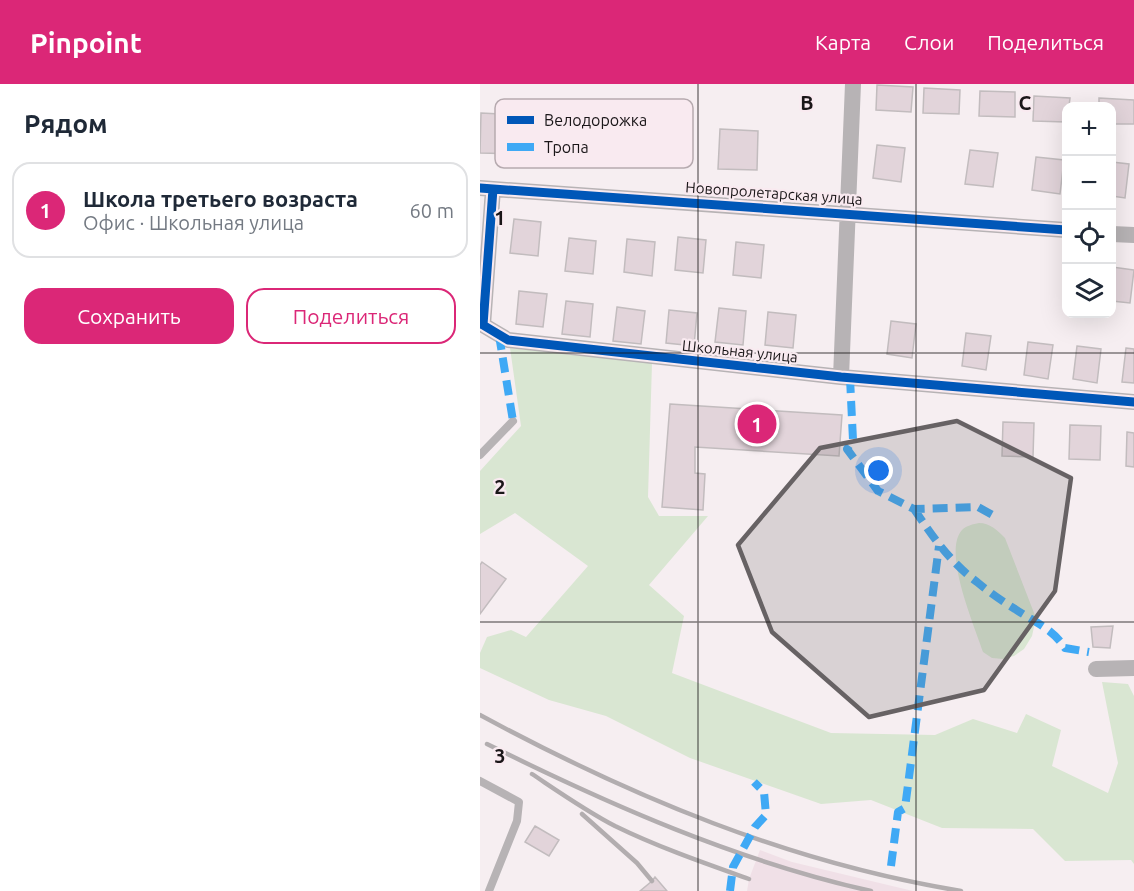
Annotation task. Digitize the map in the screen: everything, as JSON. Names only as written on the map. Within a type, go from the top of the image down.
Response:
[{"type":"street","points":[[841,377],[853,84]]},
{"type":"street","name":"Новопролетарская улица","points":[[486,188],[1062,230]]},
{"type":"street","name":"Школьная улица","points":[[486,188],[483,325],[508,340],[841,377],[1134,402]]},
{"type":"street","points":[[1116,234],[1134,235]]},
{"type":"street","points":[[1096,669],[1134,668]]},
{"type":"lane","points":[[480,455],[513,422]]},
{"type":"lane","points":[[480,781],[519,802],[517,821],[489,891]]},
{"type":"highlighted area","points":[[957,421],[1071,478],[1055,591],[984,690],[869,717],[772,632],[738,545],[820,448]]},
{"type":"shaded area","points":[[760,850],[792,862],[913,891],[747,891]]},
{"type":"green space","points":[[510,348],[652,363],[648,497],[659,516],[708,516],[649,585],[684,616],[672,673],[831,733],[935,735],[973,719],[1017,733],[1026,714],[1061,730],[1052,766],[1108,793],[1118,763],[1102,682],[1128,684],[1134,696],[1134,864],[1131,860],[1065,861],[1033,829],[942,828],[871,800],[821,804],[690,758],[606,716],[549,700],[480,668],[480,653],[487,637],[511,630],[526,637],[588,566],[515,513],[480,534],[480,471],[521,426]]},
{"type":"green space","points":[[979,523],[990,526],[1005,538],[1036,618],[1032,636],[1024,649],[1014,656],[1003,659],[992,658],[983,652],[958,572],[957,541],[962,530]]},
{"type":"building","points":[[877,85],[913,87],[911,112],[876,110]]},
{"type":"building","points":[[924,88],[960,90],[959,114],[923,113]]},
{"type":"building","points":[[980,91],[1015,92],[1015,117],[979,116]]},
{"type":"building","points":[[1034,96],[1070,98],[1070,102],[1062,102],[1062,122],[1033,121]]},
{"type":"building","points":[[1099,98],[1134,100],[1134,124],[1116,124],[1116,102],[1099,102]]},
{"type":"building","points":[[481,113],[495,114],[495,153],[480,153]]},
{"type":"building","points":[[720,129],[758,131],[757,170],[718,169]]},
{"type":"building","points":[[877,145],[905,148],[901,182],[873,178]]},
{"type":"building","points":[[970,150],[998,153],[993,187],[965,184]]},
{"type":"building","points":[[1036,157],[1062,160],[1060,194],[1032,190]]},
{"type":"building","points":[[1116,162],[1129,164],[1125,198],[1116,197]]},
{"type":"building","points":[[514,219],[541,222],[538,256],[510,253]]},
{"type":"building","points":[[678,237],[706,240],[703,273],[675,270]]},
{"type":"building","points":[[569,238],[596,241],[593,274],[565,271]]},
{"type":"building","points":[[627,239],[655,242],[652,276],[624,272]]},
{"type":"building","points":[[736,242],[764,245],[761,278],[733,275]]},
{"type":"building","points":[[1116,268],[1134,270],[1130,303],[1116,301]]},
{"type":"building","points":[[519,291],[547,294],[543,327],[516,324]]},
{"type":"building","points":[[566,301],[593,304],[590,337],[562,334]]},
{"type":"building","points":[[617,307],[645,311],[641,344],[613,341]]},
{"type":"building","points":[[719,308],[746,311],[743,345],[715,342]]},
{"type":"building","points":[[669,310],[697,313],[694,346],[666,343]]},
{"type":"building","points":[[768,312],[796,315],[793,348],[765,345]]},
{"type":"building","points":[[891,321],[916,324],[912,358],[887,354]]},
{"type":"building","points":[[966,333],[991,336],[986,370],[962,366]]},
{"type":"building","points":[[1028,342],[1053,345],[1048,379],[1024,375]]},
{"type":"building","points":[[1077,346],[1101,349],[1097,383],[1073,379]]},
{"type":"building","points":[[1126,348],[1134,349],[1134,383],[1122,382]]},
{"type":"building","points":[[670,404],[842,415],[839,456],[695,447],[695,473],[705,474],[703,510],[662,507]]},
{"type":"building","points":[[1003,422],[1034,423],[1033,457],[1002,456]]},
{"type":"building","points":[[1070,425],[1101,426],[1100,460],[1069,459]]},
{"type":"building","points":[[1127,432],[1134,433],[1134,467],[1126,466]]},
{"type":"building","points":[[482,562],[506,579],[480,614],[480,565]]},
{"type":"building","points":[[1113,626],[1110,648],[1093,647],[1091,627]]},
{"type":"building","points":[[535,826],[559,840],[549,856],[525,842]]},
{"type":"building","points":[[655,877],[667,891],[640,891],[652,881]]},
{"type":"railway","points":[[480,715],[595,773],[713,823],[774,845],[835,863],[897,879],[961,891]]},
{"type":"railway","points":[[487,744],[675,829],[772,864],[871,891]]},
{"type":"railway","points":[[532,774],[615,826],[664,848],[749,879]]},
{"type":"railway","points":[[582,814],[637,863],[652,881]]},
{"type":"marked path","points":[[499,335],[513,421]]},
{"type":"marked path","points":[[850,378],[853,440],[847,449],[878,491],[914,509],[978,507],[996,517]]},
{"type":"marked path","points":[[914,509],[942,548],[967,574],[1000,600],[1048,630],[1065,648],[1089,652]]},
{"type":"marked path","points":[[891,866],[898,812],[905,808],[939,546]]},
{"type":"marked path","points":[[730,891],[733,867],[755,827],[766,815],[764,792],[754,782]]},
{"type":"cycle path","points":[[480,188],[1062,230]]},
{"type":"cycle path","points":[[493,189],[483,325],[508,340],[841,377],[1134,402]]},
{"type":"place","name":"Школа третьего возраста","points":[[757,424]]}]
